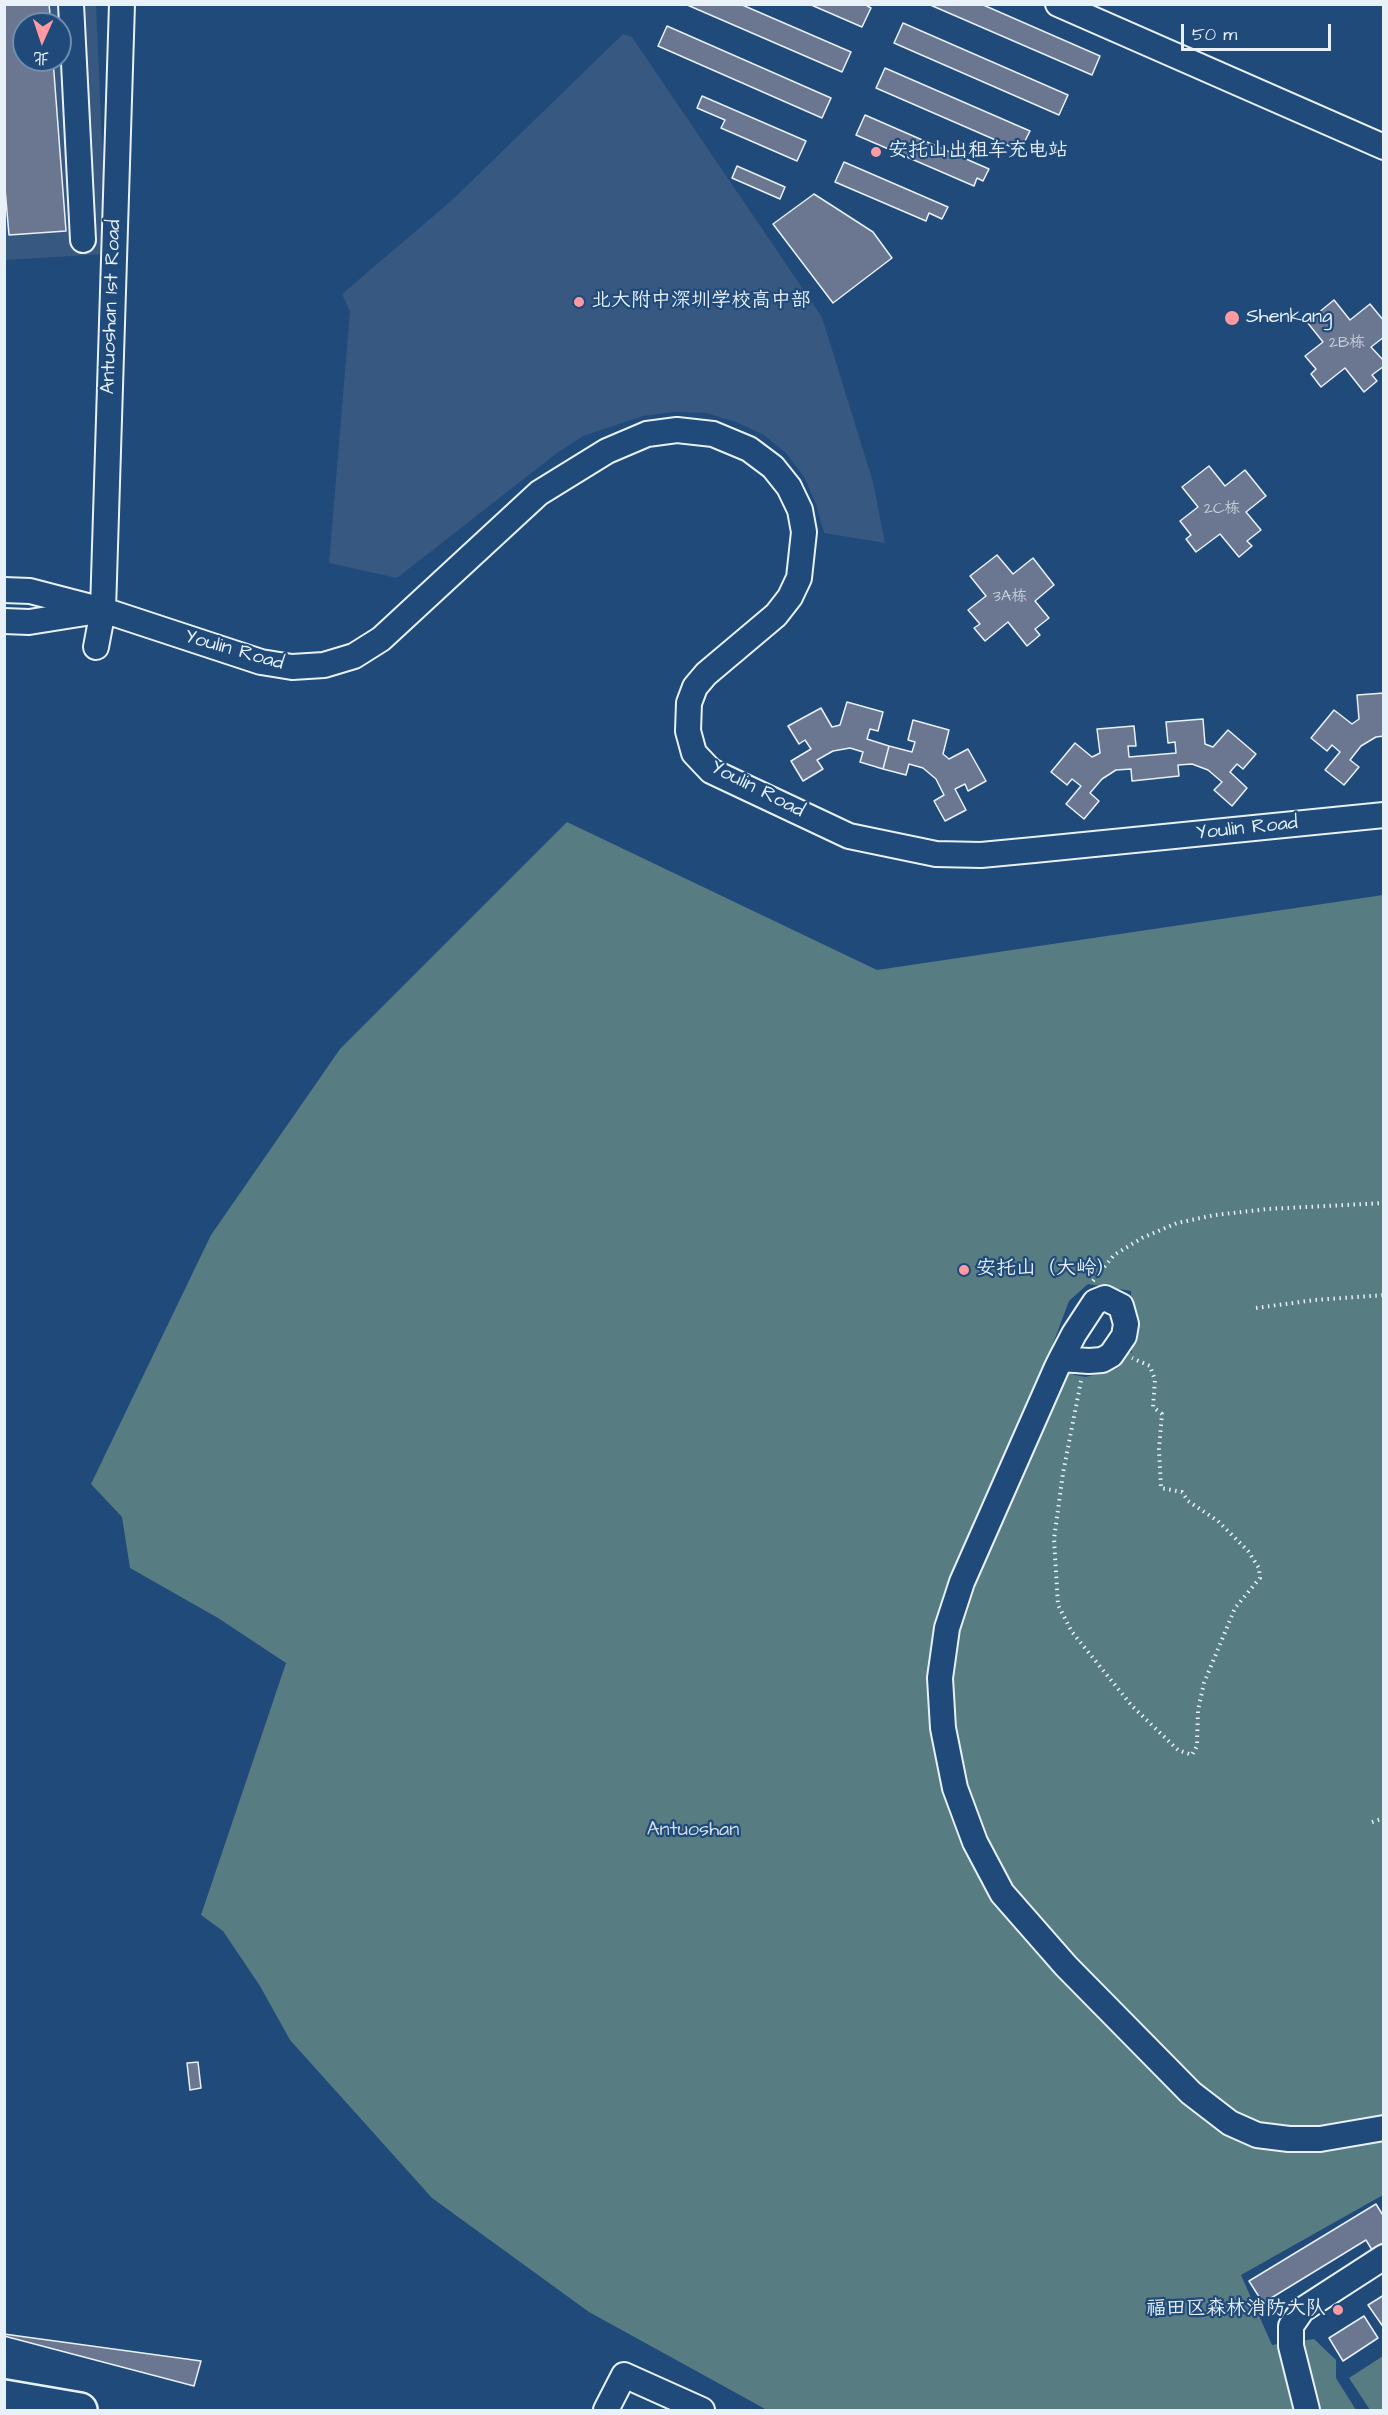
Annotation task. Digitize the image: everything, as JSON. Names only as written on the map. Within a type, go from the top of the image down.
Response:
[{"type":"highway","points":[[4,2397],[80,2410]]},
{"type":"street","points":[[71,4],[83,240]]},
{"type":"street","name":"Antuoshan 1st Road","points":[[96,647],[103,610],[122,4]]},
{"type":"street","points":[[1058,4],[1383,147]]},
{"type":"street","name":"Youlin Road","points":[[4,590],[30,591],[103,610],[261,662],[292,667],[324,665],[354,656],[381,639],[539,493],[607,452],[647,434],[677,430],[713,434],[749,449],[773,466],[789,487],[800,510],[804,532],[799,578],[790,597],[776,615],[706,674],[692,695],[689,704],[688,731],[694,753],[711,771],[849,836],[936,854],[1002,853],[1383,814]]},
{"type":"street","points":[[4,621],[28,622],[103,610]]},
{"type":"street","points":[[1061,1359],[1102,1360],[1115,1351],[1124,1336],[1126,1324],[1121,1306],[1105,1298],[1091,1305],[1061,1359],[962,1582],[947,1628],[940,1678],[943,1728],[955,1788],[975,1842],[1002,1893],[1066,1966],[1191,2093],[1230,2123],[1257,2134],[1289,2139],[1320,2139],[1383,2128]]},
{"type":"street","points":[[1307,2410],[1291,2346],[1291,2326],[1302,2310],[1383,2257]]},
{"type":"street","points":[[606,2410],[624,2375],[702,2410]]},
{"type":"path","points":[[1091,1305],[1089,1292],[1095,1276],[1114,1256],[1142,1238],[1177,1223],[1215,1215],[1268,1209],[1383,1203]]},
{"type":"path","points":[[1256,1308],[1315,1300],[1383,1295]]},
{"type":"path","points":[[1086,1360],[1063,1473],[1054,1539],[1058,1605],[1072,1632],[1132,1706],[1170,1743],[1192,1755],[1197,1746],[1198,1710],[1204,1683],[1235,1608],[1260,1578],[1258,1568],[1248,1551],[1218,1521],[1188,1501],[1182,1492],[1161,1488],[1159,1449],[1162,1414],[1153,1407],[1155,1380],[1150,1366],[1115,1351]]},
{"type":"path","points":[[1372,1822],[1383,1818]]},
{"type":"shaded area","points":[[5,5],[96,5],[107,254],[5,260]]},
{"type":"shaded area","name":"北大附中深圳学校高中部","points":[[623,34],[632,37],[822,317],[873,482],[885,543],[824,533],[816,504],[804,477],[786,453],[764,435],[736,422],[706,413],[674,412],[643,416],[583,436],[557,453],[397,578],[329,563],[350,311],[342,294],[451,201]]},
{"type":"green space","name":"Antuoshan","points":[[567,822],[877,970],[1383,895],[1383,2195],[1241,2275],[1272,2345],[1314,2339],[1336,2360],[1336,2378],[1356,2410],[767,2410],[589,2312],[432,2198],[290,2040],[260,1986],[223,1931],[201,1915],[286,1663],[218,1618],[130,1568],[122,1517],[91,1484],[211,1235],[340,1049]],"holes":[[[1088,1284],[1131,1291],[1132,1353],[1127,1352],[1118,1368],[1086,1377],[1074,1375],[1048,1357],[1069,1301]]]},
{"type":"green space","points":[[1383,2356],[1383,2410],[1370,2410],[1349,2378]]},
{"type":"building","points":[[4,4],[49,4],[50,12],[12,12],[12,72],[54,72],[66,231],[9,235],[4,177]]},
{"type":"building","points":[[685,4],[740,4],[851,52],[842,72]]},
{"type":"building","points":[[809,4],[864,4],[871,8],[862,27]]},
{"type":"building","points":[[928,4],[981,4],[1100,56],[1092,75]]},
{"type":"building","points":[[903,23],[1068,95],[1059,115],[894,43]]},
{"type":"building","points":[[667,26],[831,98],[822,118],[658,46]]},
{"type":"building","points":[[885,68],[1030,131],[1024,143],[1018,140],[1014,148],[876,88]]},
{"type":"building","points":[[702,96],[806,141],[797,161],[721,128],[725,120],[697,108]]},
{"type":"building","points":[[865,115],[989,169],[983,181],[977,178],[974,186],[856,135]]},
{"type":"building","points":[[844,162],[948,207],[942,219],[929,213],[926,221],[835,182]]},
{"type":"building","points":[[737,166],[785,187],[780,199],[732,178]]},
{"type":"building","points":[[814,194],[873,232],[892,258],[833,303],[773,224]]},
{"type":"building","points":[[1334,300],[1350,320],[1370,304],[1384,321],[1384,337],[1371,347],[1384,361],[1384,366],[1372,375],[1377,381],[1364,392],[1345,368],[1321,387],[1311,374],[1316,369],[1305,356],[1323,342],[1307,322]]},
{"type":"building","points":[[1209,466],[1225,486],[1245,470],[1266,496],[1246,512],[1261,530],[1247,541],[1252,546],[1239,557],[1220,534],[1196,552],[1186,539],[1191,535],[1180,521],[1198,507],[1182,487]]},
{"type":"building","points":[[997,555],[1013,574],[1033,558],[1054,585],[1035,601],[1049,618],[1035,629],[1040,635],[1027,646],[1008,622],[985,641],[974,628],[980,624],[968,610],[986,596],[970,576]]},
{"type":"building","points":[[1384,693],[1384,736],[1376,737],[1361,746],[1350,760],[1359,767],[1344,785],[1325,770],[1340,752],[1332,745],[1327,751],[1311,738],[1334,710],[1352,724],[1359,719],[1357,695]]},
{"type":"building","points":[[847,702],[883,712],[878,731],[870,729],[867,739],[889,746],[883,769],[860,762],[863,752],[850,748],[833,751],[817,760],[823,769],[803,781],[791,761],[811,749],[805,740],[799,744],[788,726],[821,708],[832,727],[840,725]]},
{"type":"building","points":[[1203,719],[1205,744],[1213,747],[1228,730],[1256,754],[1243,769],[1237,764],[1230,772],[1247,788],[1232,806],[1214,790],[1222,782],[1208,770],[1192,764],[1178,765],[1179,776],[1132,781],[1131,769],[1116,770],[1102,779],[1090,793],[1099,801],[1084,819],[1066,804],[1081,786],[1072,779],[1067,785],[1051,772],[1075,743],[1092,757],[1100,753],[1097,729],[1134,726],[1136,746],[1128,746],[1129,757],[1176,753],[1175,742],[1168,743],[1166,722]]},
{"type":"building","points":[[913,720],[949,730],[943,754],[949,759],[968,749],[986,781],[968,791],[965,784],[955,789],[966,810],[945,821],[934,801],[944,795],[936,779],[923,768],[909,764],[906,775],[883,769],[889,746],[912,752],[915,742],[908,740]]},
{"type":"building","points":[[198,2062],[201,2088],[190,2090],[187,2063]]},
{"type":"building","points":[[1376,2204],[1384,2217],[1384,2242],[1372,2250],[1366,2240],[1263,2303],[1249,2281]]},
{"type":"building","points":[[1384,2295],[1384,2328],[1368,2305]]},
{"type":"building","points":[[1364,2316],[1378,2338],[1343,2361],[1329,2338]]},
{"type":"building","points":[[4,2334],[201,2361],[194,2386],[4,2336]]},
{"type":"place","name":"安托山出租车充电站","points":[[876,152]]},
{"type":"place","name":"北大附中深圳学校高中部","points":[[579,302]]},
{"type":"place","name":"Shenkang","points":[[1232,318]]},
{"type":"place","name":"安托山（大岭）","points":[[964,1270]]},
{"type":"place","name":"福田区森林消防大队","points":[[1338,2310]]}]
